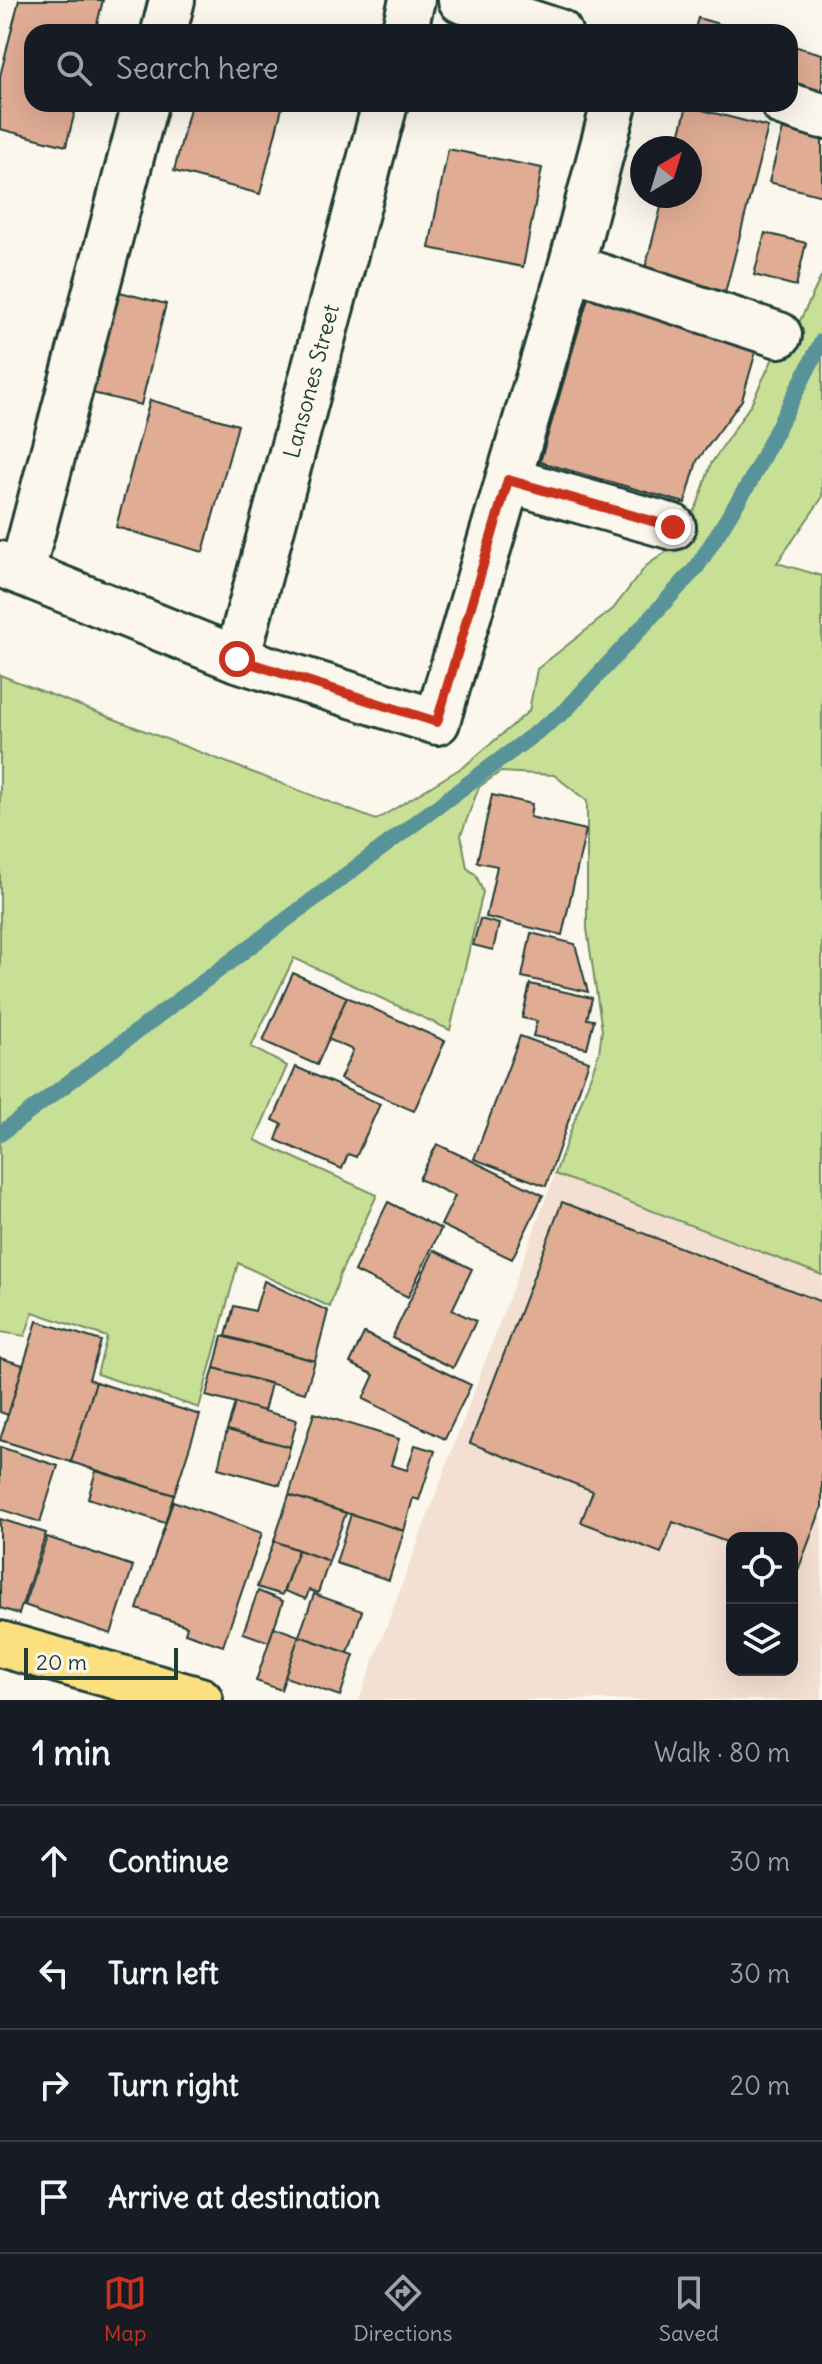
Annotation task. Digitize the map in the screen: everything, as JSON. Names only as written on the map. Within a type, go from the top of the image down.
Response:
[{"type":"main road","points":[[0,1644],[200,1700]]},
{"type":"street","points":[[166,24],[172,0]]},
{"type":"street","points":[[406,24],[412,0]]},
{"type":"street","points":[[461,0],[534,24]]},
{"type":"street","points":[[798,108],[822,116]]},
{"type":"street","points":[[143,112],[11,568],[237,659],[437,722],[571,267],[612,112]]},
{"type":"street","name":"Lansones Street","points":[[237,659],[383,112]]},
{"type":"street","points":[[571,267],[779,335]]},
{"type":"street","points":[[508,480],[673,527]]},
{"type":"shaded area","points":[[555,1174],[822,1275],[822,1700],[359,1700]]},
{"type":"green space","points":[[822,275],[822,498],[777,563],[822,576],[822,1275],[555,1174],[599,1053],[602,1030],[587,929],[587,801],[554,775],[500,772],[479,787],[461,835],[467,868],[476,875],[483,892],[450,1030],[294,958],[251,1047],[287,1066],[255,1140],[377,1195],[340,1274],[330,1307],[238,1263],[199,1408],[97,1374],[107,1337],[33,1312],[25,1336],[0,1332],[0,675],[376,820],[466,765],[529,711],[537,669],[613,609],[646,566],[676,545],[698,503],[711,464],[751,404],[775,354],[785,352]]},
{"type":"building","points":[[19,0],[103,0],[97,24],[24,24],[24,112],[75,112],[66,146],[0,129],[0,76]]},
{"type":"building","points":[[698,18],[719,24],[696,24]]},
{"type":"building","points":[[798,47],[822,54],[822,108],[798,100]]},
{"type":"building","points":[[189,112],[281,112],[260,194],[174,171]]},
{"type":"building","points":[[685,112],[710,112],[768,127],[725,293],[644,272],[661,208],[702,208],[702,136],[679,136]]},
{"type":"building","points":[[783,129],[822,140],[822,196],[769,182]]},
{"type":"building","points":[[448,149],[542,168],[523,267],[429,248]]},
{"type":"building","points":[[765,233],[806,243],[796,286],[754,275]]},
{"type":"building","points":[[89,284],[166,304],[141,405],[64,386]]},
{"type":"building","points":[[588,298],[757,348],[742,400],[697,461],[685,503],[540,462]]},
{"type":"building","points":[[150,400],[238,425],[203,552],[116,527]]},
{"type":"building","points":[[492,795],[532,804],[530,817],[586,830],[562,935],[486,917],[497,866],[477,862]]},
{"type":"building","points":[[480,919],[499,924],[493,950],[473,945]]},
{"type":"building","points":[[531,933],[575,944],[588,992],[522,977]]},
{"type":"building","points":[[293,973],[347,997],[317,1065],[263,1041]]},
{"type":"building","points":[[530,984],[592,998],[587,1019],[594,1020],[587,1048],[533,1036],[537,1021],[522,1018]]},
{"type":"building","points":[[347,997],[445,1041],[414,1111],[340,1079],[353,1050],[328,1039]]},
{"type":"building","points":[[520,1036],[589,1061],[546,1186],[474,1159]]},
{"type":"building","points":[[296,1067],[380,1104],[356,1157],[348,1154],[342,1169],[276,1140],[282,1124],[273,1120]]},
{"type":"building","points":[[437,1144],[543,1195],[512,1259],[441,1225],[455,1196],[419,1179]]},
{"type":"building","points":[[388,1202],[441,1229],[408,1297],[354,1271]]},
{"type":"building","points":[[562,1202],[822,1302],[822,1507],[798,1570],[798,1532],[726,1532],[726,1542],[673,1522],[661,1553],[581,1522],[593,1491],[470,1443]]},
{"type":"building","points":[[434,1250],[472,1269],[452,1310],[476,1321],[453,1368],[392,1338]]},
{"type":"building","points":[[264,1281],[328,1311],[315,1361],[226,1336],[234,1306],[255,1311]]},
{"type":"building","points":[[37,1321],[101,1341],[89,1379],[96,1382],[71,1462],[0,1440]]},
{"type":"building","points":[[364,1333],[471,1385],[445,1439],[363,1399],[374,1375],[350,1363]]},
{"type":"building","points":[[222,1336],[315,1361],[305,1393],[214,1368]]},
{"type":"building","points":[[0,1358],[23,1365],[8,1415],[0,1412]]},
{"type":"building","points":[[214,1368],[271,1384],[264,1411],[206,1396]]},
{"type":"building","points":[[96,1382],[200,1415],[174,1495],[71,1462]]},
{"type":"building","points":[[235,1403],[297,1420],[290,1447],[227,1430]]},
{"type":"building","points":[[314,1413],[399,1439],[391,1465],[407,1470],[415,1445],[435,1451],[419,1500],[413,1498],[404,1531],[289,1495]]},
{"type":"building","points":[[227,1430],[290,1447],[280,1485],[218,1468]]},
{"type":"building","points":[[0,1447],[58,1466],[40,1522],[0,1509]]},
{"type":"building","points":[[96,1471],[174,1495],[165,1523],[88,1498]]},
{"type":"building","points":[[289,1495],[346,1513],[329,1561],[274,1541]]},
{"type":"building","points":[[173,1501],[262,1533],[223,1646],[185,1633],[187,1626],[137,1609]]},
{"type":"building","points":[[351,1514],[404,1531],[389,1580],[336,1563]]},
{"type":"building","points":[[0,1519],[46,1533],[19,1614],[0,1608]]},
{"type":"building","points":[[47,1537],[133,1566],[111,1634],[24,1605]]},
{"type":"building","points":[[274,1541],[298,1550],[282,1595],[257,1587]]},
{"type":"building","points":[[298,1550],[329,1561],[318,1593],[309,1590],[306,1599],[284,1591]]},
{"type":"building","points":[[258,1591],[283,1601],[269,1642],[243,1633]]},
{"type":"building","points":[[314,1594],[362,1611],[348,1653],[299,1636]]},
{"type":"building","points":[[274,1627],[299,1636],[281,1690],[256,1681]]},
{"type":"building","points":[[299,1636],[354,1655],[340,1696],[285,1677]]},
{"type":"waterway","points":[[0,1134],[565,711],[697,567],[750,482],[822,341]]},
{"type":"route","points":[[237,659],[437,722],[508,480],[673,527]]}]
